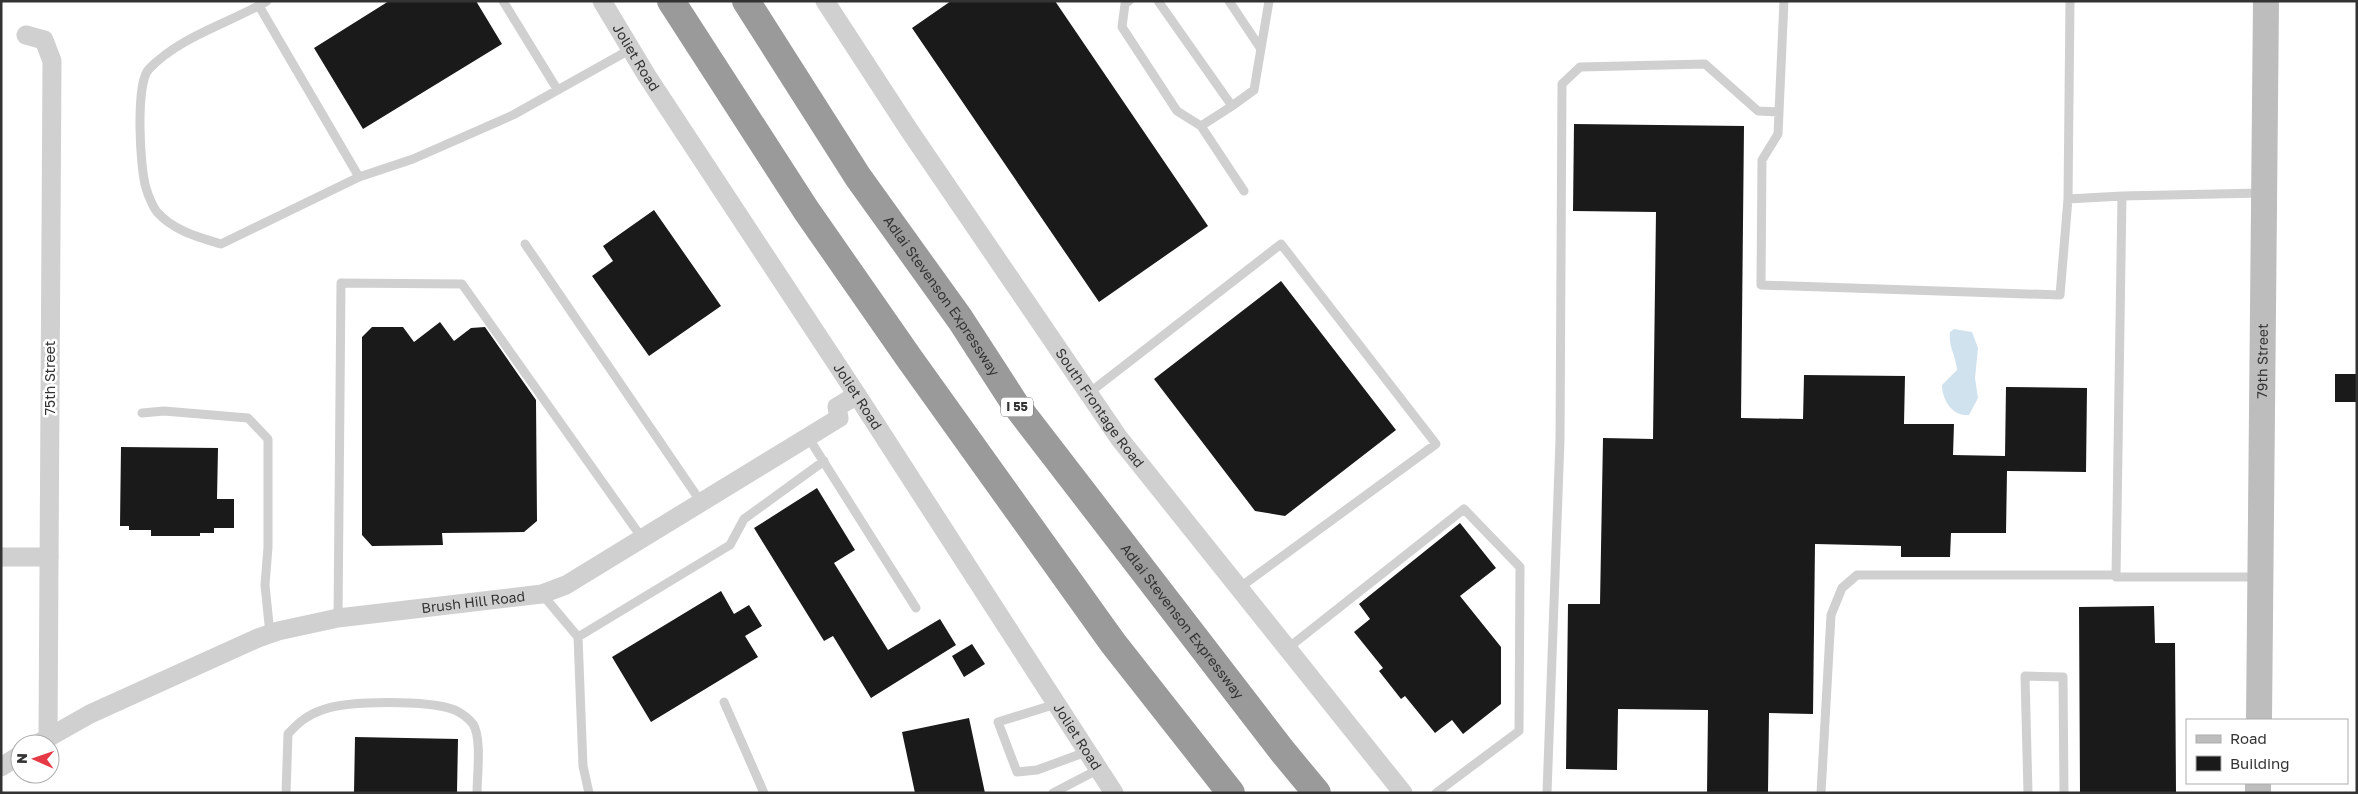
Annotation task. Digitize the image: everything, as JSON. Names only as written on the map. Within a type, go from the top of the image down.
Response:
[{"type":"highway","points":[[672,1],[806,210],[909,358],[1113,642],[1231,793]]},
{"type":"highway","name":"Adlai Stevenson Expressway","points":[[746,1],[858,177],[960,319],[1015,404],[1316,793]]},
{"type":"street","name":"Joliet Road","points":[[602,1],[631,49],[1114,793]]},
{"type":"street","name":"79th Street","points":[[2259,719],[2262,577],[2266,1]]},
{"type":"street","name":"South Frontage Road","points":[[829,3],[909,130],[1120,438],[1403,793]]},
{"type":"street","name":"75th Street","points":[[26,35],[44,40],[52,61],[49,558],[43,734]]},
{"type":"street","name":"Brush Hill Road","points":[[54,734],[90,714],[270,634],[338,618],[542,594],[566,584],[838,418],[837,407],[857,395]]},
{"type":"street","points":[[1,557],[49,558]]},
{"type":"lane","points":[[503,1],[557,89]]},
{"type":"lane","points":[[1129,1],[1125,4],[1122,27],[1177,111],[1201,126],[1244,191]]},
{"type":"lane","points":[[1158,1],[1232,106]]},
{"type":"lane","points":[[1229,1],[1261,49]]},
{"type":"lane","points":[[1201,126],[1254,90],[1269,1]]},
{"type":"lane","points":[[1784,1],[1778,134],[1762,160],[1761,285],[2060,295],[2068,199],[2070,1]]},
{"type":"lane","points":[[359,177],[263,4],[185,42],[147,70],[139,94],[141,152],[145,188],[157,212],[182,231],[221,244],[359,177],[413,159],[513,115],[631,49]]},
{"type":"lane","points":[[1547,793],[1560,440],[1562,84],[1580,67],[1705,64],[1758,111],[1779,112]]},
{"type":"lane","points":[[2068,199],[2264,193]]},
{"type":"lane","points":[[2116,575],[2122,196]]},
{"type":"lane","points":[[525,244],[701,502]]},
{"type":"lane","points":[[1089,393],[1281,244],[1436,444],[1240,588]]},
{"type":"lane","points":[[338,618],[341,283],[462,284],[642,538]]},
{"type":"lane","points":[[142,413],[164,412],[248,418],[268,439],[268,547],[265,585],[270,634]]},
{"type":"lane","points":[[808,437],[916,608]]},
{"type":"lane","points":[[578,637],[730,545],[744,519],[824,461]]},
{"type":"lane","points":[[1288,648],[1464,509],[1520,567],[1518,731],[1436,793]]},
{"type":"lane","points":[[1822,793],[1831,615],[1842,588],[1857,575],[2262,577]]},
{"type":"lane","points":[[542,594],[578,637],[583,766],[589,793]]},
{"type":"lane","points":[[2028,793],[2026,676],[2063,677],[2064,793]]},
{"type":"lane","points":[[724,702],[764,793]]},
{"type":"lane","points":[[286,793],[288,734],[302,719],[323,710],[374,703],[429,705],[455,710],[463,715],[473,724],[477,735],[477,793]]},
{"type":"lane","points":[[1056,704],[998,722],[1018,772],[1037,770],[1086,752]]},
{"type":"lane","points":[[1053,793],[1099,770]]},
{"type":"water","points":[[1954,329],[1972,332],[1978,348],[1975,378],[1978,398],[1969,415],[1963,415],[1953,410],[1946,402],[1943,391],[1942,385],[1957,370],[1950,337],[1950,332]]},
{"type":"building","points":[[389,1],[476,1],[502,44],[363,129],[314,48]]},
{"type":"building","points":[[951,1],[1055,1],[1208,226],[1099,302],[912,28]]},
{"type":"building","points":[[1574,124],[1744,126],[1741,418],[1803,419],[1804,375],[1905,376],[1904,424],[1954,424],[1953,455],[2005,456],[2006,387],[2087,388],[2086,472],[2007,471],[2006,533],[1951,533],[1950,557],[1901,557],[1901,546],[1815,544],[1813,714],[1769,713],[1768,793],[1707,793],[1708,710],[1618,709],[1617,770],[1566,769],[1568,604],[1600,604],[1603,438],[1653,439],[1656,212],[1573,211]]},
{"type":"building","points":[[654,210],[721,306],[649,356],[592,276],[613,261],[603,246]]},
{"type":"building","points":[[1281,281],[1396,430],[1285,516],[1255,511],[1154,379]]},
{"type":"building","points":[[440,322],[454,341],[471,328],[485,327],[536,400],[537,521],[524,532],[442,533],[443,545],[372,546],[362,535],[362,337],[372,327],[403,327],[414,342]]},
{"type":"building","points":[[2335,374],[2357,374],[2357,402],[2335,402]]},
{"type":"building","points":[[121,447],[218,448],[217,499],[234,499],[234,528],[214,528],[214,533],[200,533],[200,536],[151,536],[151,530],[129,530],[129,526],[120,526]]},
{"type":"building","points":[[817,488],[855,550],[834,563],[888,650],[940,619],[956,645],[871,698],[833,636],[824,641],[754,528]]},
{"type":"building","points":[[1460,523],[1496,568],[1460,596],[1501,647],[1501,704],[1463,734],[1452,720],[1435,733],[1405,696],[1401,699],[1379,671],[1383,668],[1354,632],[1370,619],[1359,604]]},
{"type":"building","points":[[721,591],[734,614],[749,605],[762,626],[745,636],[758,657],[651,722],[612,657]]},
{"type":"building","points":[[2154,606],[2155,643],[2175,643],[2176,793],[2080,793],[2079,607]]},
{"type":"building","points":[[972,644],[985,664],[964,677],[952,656]]},
{"type":"building","points":[[969,718],[985,793],[915,793],[902,732]]},
{"type":"building","points":[[355,737],[458,739],[457,793],[354,793]]}]
